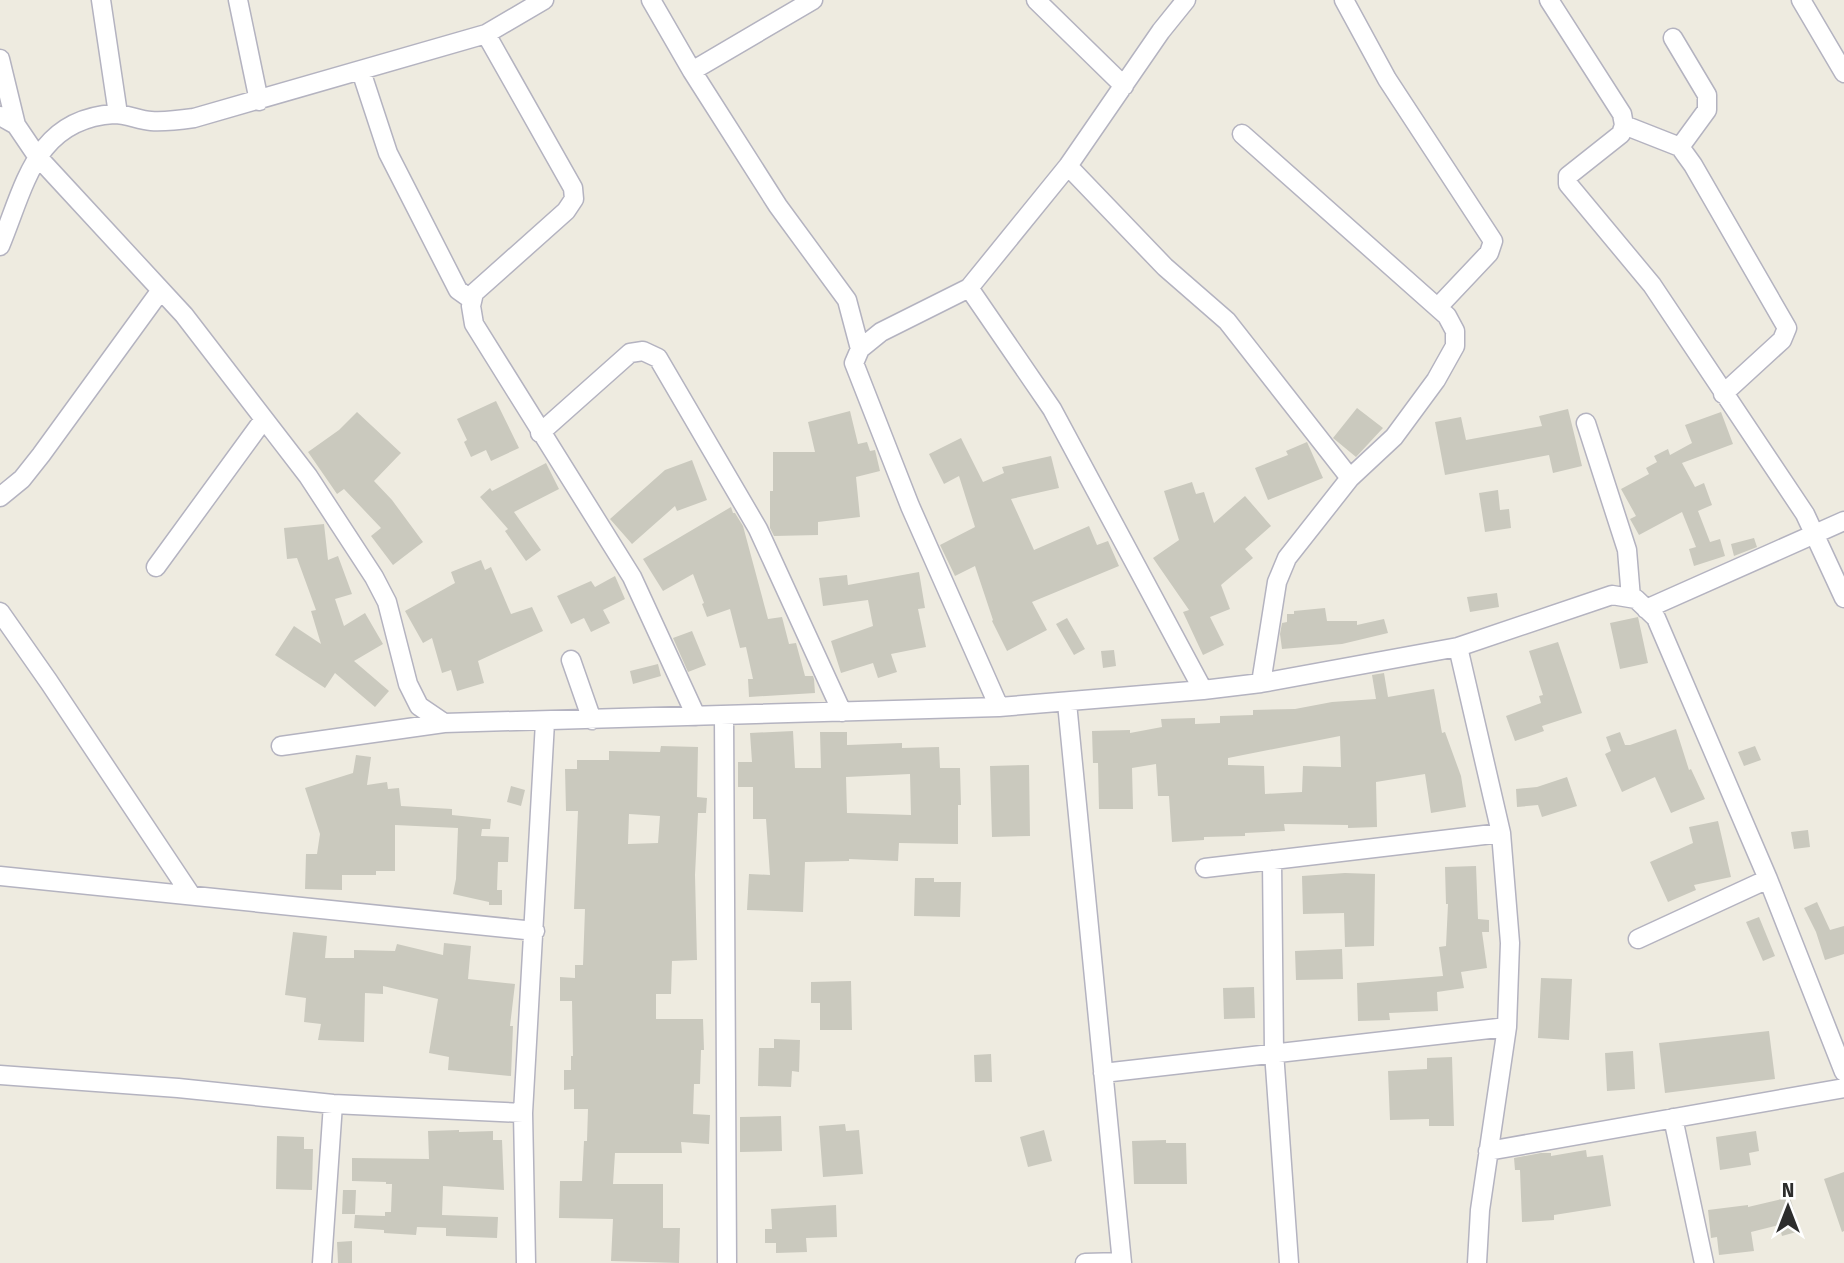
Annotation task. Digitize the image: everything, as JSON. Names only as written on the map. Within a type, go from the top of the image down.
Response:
[{"type":"street","points":[[101,0],[118,114]]},
{"type":"street","points":[[238,0],[259,101]]},
{"type":"street","points":[[0,246],[37,156],[49,141],[76,123],[92,117],[118,114],[152,121],[194,118],[259,101],[486,34],[544,0]]},
{"type":"street","points":[[651,0],[692,71],[778,206],[847,300],[860,349]]},
{"type":"street","points":[[692,71],[813,0]]},
{"type":"street","points":[[1036,0],[1124,86]]},
{"type":"street","points":[[999,708],[910,506],[854,363],[860,349],[881,332],[969,288],[1069,166],[1161,31],[1186,0]]},
{"type":"street","points":[[1344,0],[1387,79],[1493,241],[1489,253],[1438,307]]},
{"type":"street","points":[[1549,0],[1622,114],[1624,125],[1621,134],[1568,176],[1568,184],[1652,285],[1805,514],[1844,598]]},
{"type":"street","points":[[1801,0],[1843,70]]},
{"type":"street","points":[[486,34],[573,188],[574,199],[566,211],[474,293],[474,324],[632,577],[696,716]]},
{"type":"street","points":[[1674,38],[1707,95],[1707,110],[1680,148]]},
{"type":"street","points":[[0,59],[16,125],[37,156],[184,315],[308,476],[374,577],[387,602],[408,684],[419,706],[444,723]]},
{"type":"street","points":[[361,71],[388,153],[458,290],[472,300]]},
{"type":"street","points":[[0,116],[16,125]]},
{"type":"street","points":[[1624,125],[1680,148],[1693,165],[1787,328],[1782,340],[1723,394]]},
{"type":"street","points":[[1242,134],[1438,307],[1447,316],[1455,331],[1455,346],[1436,380],[1394,437],[1350,478],[1287,558],[1281,569],[1261,683]]},
{"type":"street","points":[[1069,166],[1165,267],[1227,321],[1350,478]]},
{"type":"street","points":[[969,288],[1052,409],[1203,690]]},
{"type":"street","points":[[0,497],[22,479],[161,290]]},
{"type":"street","points":[[540,433],[630,353],[643,351],[658,358],[758,529],[842,712]]},
{"type":"street","points":[[156,567],[264,419]]},
{"type":"street","points":[[1586,423],[1627,550],[1639,603]]},
{"type":"street","points":[[1639,603],[1844,521]]},
{"type":"street","points":[[281,746],[444,723],[999,708],[1203,690],[1261,683],[1458,648],[1612,595],[1639,603],[1656,618],[1768,880],[1844,1072]]},
{"type":"street","points":[[0,612],[191,895]]},
{"type":"street","points":[[1458,648],[1501,833],[1510,943],[1507,1027],[1480,1210],[1477,1263]]},
{"type":"street","points":[[571,660],[592,720]]},
{"type":"street","points":[[1067,703],[1122,1262],[1085,1263]]},
{"type":"street","points":[[724,715],[727,1263]]},
{"type":"street","points":[[526,1263],[523,1113],[545,722]]},
{"type":"street","points":[[1205,868],[1501,833]]},
{"type":"street","points":[[1272,860],[1274,1052],[1289,1263]]},
{"type":"street","points":[[0,876],[535,931]]},
{"type":"street","points":[[1638,939],[1768,880]]},
{"type":"street","points":[[1103,1073],[1507,1027]]},
{"type":"street","points":[[0,1075],[178,1088],[333,1104],[523,1113]]},
{"type":"street","points":[[1488,1151],[1844,1088]]},
{"type":"street","points":[[322,1263],[333,1104]]},
{"type":"street","points":[[1673,1118],[1703,1263]]},
{"type":"building","points":[[496,401],[519,448],[491,461],[486,450],[471,457],[464,442],[467,440],[457,419]]},
{"type":"building","points":[[1357,408],[1383,428],[1356,457],[1333,438]]},
{"type":"building","points":[[1568,409],[1582,466],[1553,473],[1549,455],[1445,475],[1435,422],[1461,417],[1466,440],[1542,426],[1539,416]]},
{"type":"building","points":[[850,411],[858,444],[867,442],[870,451],[875,450],[880,471],[856,477],[860,517],[818,522],[818,535],[774,536],[770,528],[773,452],[815,452],[808,422]]},
{"type":"building","points":[[357,412],[401,453],[374,481],[392,500],[423,542],[393,565],[371,536],[381,528],[344,489],[337,494],[308,452],[339,430]]},
{"type":"building","points":[[1721,412],[1733,444],[1682,463],[1695,487],[1704,483],[1712,505],[1698,511],[1710,542],[1720,539],[1725,556],[1694,566],[1689,549],[1696,547],[1682,512],[1639,535],[1630,519],[1636,516],[1621,489],[1649,474],[1646,468],[1657,462],[1654,456],[1668,449],[1670,455],[1692,443],[1685,425]]},
{"type":"building","points":[[961,438],[983,482],[1004,473],[1002,467],[1051,456],[1059,488],[1011,499],[1034,550],[1089,526],[1097,545],[1108,541],[1119,566],[1032,602],[1047,630],[1007,651],[992,621],[975,566],[955,576],[940,545],[975,527],[959,476],[944,484],[929,454]]},
{"type":"building","points":[[1307,442],[1323,478],[1268,500],[1255,468],[1288,455],[1286,451]]},
{"type":"building","points":[[692,460],[707,500],[677,511],[675,506],[632,544],[610,519],[665,470]]},
{"type":"building","points":[[546,463],[559,489],[514,512],[541,550],[526,561],[505,531],[508,529],[480,497],[490,488],[492,491]]},
{"type":"building","points":[[1192,482],[1196,494],[1204,492],[1214,523],[1245,496],[1271,526],[1245,549],[1253,558],[1221,585],[1230,609],[1210,617],[1224,645],[1203,655],[1183,612],[1189,610],[1153,558],[1179,540],[1164,491]]},
{"type":"building","points":[[1498,490],[1500,510],[1509,509],[1511,528],[1485,532],[1479,493]]},
{"type":"building","points":[[731,507],[743,526],[768,619],[782,617],[789,644],[796,643],[805,676],[813,676],[815,693],[749,697],[748,679],[753,679],[746,647],[740,648],[730,609],[707,617],[693,574],[663,591],[643,559]]},
{"type":"building","points":[[324,524],[328,560],[338,556],[352,594],[335,599],[344,626],[365,613],[383,644],[354,661],[389,691],[375,707],[335,673],[325,688],[275,655],[294,626],[321,644],[311,611],[316,610],[297,558],[287,559],[284,528]]},
{"type":"building","points":[[1754,538],[1757,547],[1734,556],[1731,544]]},
{"type":"building","points":[[481,560],[485,570],[491,567],[511,614],[532,607],[543,631],[478,661],[484,683],[457,691],[451,670],[442,673],[432,638],[423,643],[405,611],[455,583],[451,572]]},
{"type":"building","points":[[919,572],[925,608],[918,609],[926,647],[891,654],[897,672],[878,678],[873,663],[841,673],[831,641],[873,626],[868,600],[823,606],[819,578],[847,575],[848,585]]},
{"type":"building","points":[[615,576],[625,599],[603,610],[610,623],[591,632],[584,618],[571,624],[557,596],[591,581],[595,587]]},
{"type":"building","points":[[1497,593],[1499,607],[1470,612],[1467,597]]},
{"type":"building","points":[[1325,608],[1327,621],[1357,621],[1357,625],[1384,619],[1388,633],[1342,644],[1282,649],[1280,634],[1282,623],[1287,622],[1287,614]]},
{"type":"building","points":[[1638,617],[1648,663],[1620,669],[1610,623]]},
{"type":"building","points":[[1067,618],[1085,649],[1074,655],[1056,624]]},
{"type":"building","points":[[692,631],[706,665],[688,672],[673,638]]},
{"type":"building","points":[[1558,642],[1582,713],[1542,726],[1544,731],[1515,741],[1506,716],[1541,703],[1539,696],[1543,695],[1529,651]]},
{"type":"building","points":[[1114,650],[1116,666],[1103,668],[1101,651]]},
{"type":"building","points":[[658,664],[661,676],[633,684],[630,671]]},
{"type":"building","points":[[1384,673],[1388,697],[1434,689],[1442,733],[1445,732],[1461,776],[1466,807],[1431,813],[1425,774],[1376,782],[1377,827],[1284,824],[1285,831],[1172,842],[1169,796],[1158,796],[1156,764],[1132,768],[1133,809],[1099,809],[1098,763],[1093,763],[1092,731],[1130,730],[1130,733],[1162,727],[1161,719],[1195,718],[1195,724],[1220,723],[1220,716],[1253,715],[1253,710],[1295,709],[1332,702],[1376,699],[1372,675]],"holes":[[[1340,736],[1341,767],[1303,766],[1302,792],[1265,794],[1264,766],[1228,765],[1228,758]]]},
{"type":"building","points":[[1676,729],[1689,770],[1691,769],[1705,799],[1671,813],[1655,777],[1622,792],[1605,754],[1611,751],[1606,737],[1620,732],[1625,745],[1630,745]]},
{"type":"building","points":[[793,731],[795,768],[821,768],[820,732],[847,732],[847,745],[902,743],[902,748],[939,747],[940,768],[960,768],[958,844],[899,843],[898,861],[849,859],[805,862],[803,912],[747,910],[749,874],[770,875],[766,819],[753,819],[753,787],[738,787],[738,762],[752,762],[750,733]],"holes":[[[910,774],[911,815],[847,813],[846,777]]]},
{"type":"building","points":[[661,746],[698,747],[697,797],[707,798],[706,813],[698,813],[695,875],[697,960],[672,961],[671,994],[656,994],[656,1019],[703,1019],[704,1050],[701,1050],[700,1084],[694,1084],[693,1114],[710,1115],[709,1144],[681,1142],[682,1153],[615,1153],[613,1184],[663,1184],[663,1228],[680,1228],[679,1263],[611,1261],[613,1219],[559,1218],[560,1181],[582,1181],[588,1109],[574,1109],[574,1089],[564,1090],[564,1070],[571,1070],[573,1056],[572,1001],[560,1001],[560,977],[575,978],[575,965],[583,965],[585,909],[574,909],[578,811],[566,811],[565,769],[577,769],[577,760],[609,760],[609,751],[660,752]],"holes":[[[629,814],[660,816],[658,843],[628,844]]]},
{"type":"building","points":[[1755,746],[1761,760],[1744,766],[1738,752]]},
{"type":"building","points":[[356,755],[371,757],[367,785],[387,782],[388,789],[399,788],[401,806],[452,809],[452,815],[491,819],[490,829],[482,829],[481,836],[509,837],[508,862],[498,862],[497,890],[502,890],[502,905],[489,905],[489,902],[453,894],[458,828],[395,825],[395,871],[376,871],[376,875],[342,875],[342,890],[305,889],[306,854],[317,854],[320,834],[305,788],[353,773]]},
{"type":"building","points":[[1029,765],[1030,836],[992,837],[990,766]]},
{"type":"building","points":[[1567,777],[1577,806],[1542,817],[1538,805],[1517,807],[1516,789],[1537,787]]},
{"type":"building","points":[[511,786],[525,790],[521,806],[507,802]]},
{"type":"building","points":[[1718,821],[1731,877],[1694,885],[1696,890],[1668,902],[1650,862],[1693,843],[1689,827]]},
{"type":"building","points":[[1808,830],[1810,847],[1794,849],[1791,832]]},
{"type":"building","points":[[1476,866],[1478,919],[1489,920],[1489,932],[1482,932],[1487,968],[1461,972],[1464,988],[1437,992],[1438,1011],[1389,1013],[1390,1020],[1358,1021],[1357,983],[1443,976],[1439,947],[1446,946],[1448,904],[1445,867]]},
{"type":"building","points":[[1375,874],[1374,946],[1345,947],[1344,913],[1303,914],[1302,876]]},
{"type":"building","points":[[915,878],[934,878],[934,882],[961,882],[960,917],[914,916]]},
{"type":"building","points":[[1817,902],[1830,930],[1844,926],[1844,954],[1825,960],[1816,932],[1804,908]]},
{"type":"building","points":[[1759,917],[1775,956],[1763,961],[1746,922]]},
{"type":"building","points":[[293,932],[327,936],[325,958],[354,958],[354,950],[395,951],[397,944],[443,955],[444,943],[471,946],[468,979],[515,984],[510,1026],[513,1026],[511,1076],[448,1070],[449,1057],[429,1053],[438,999],[383,986],[383,994],[365,993],[364,1042],[318,1040],[321,1024],[304,1022],[306,998],[285,995]]},
{"type":"building","points":[[1342,949],[1343,979],[1296,980],[1295,951]]},
{"type":"building","points":[[1541,978],[1572,979],[1569,1040],[1538,1038]]},
{"type":"building","points":[[851,981],[852,1030],[820,1030],[820,1003],[811,1003],[811,982]]},
{"type":"building","points":[[1254,987],[1255,1018],[1224,1019],[1223,988]]},
{"type":"building","points":[[1769,1031],[1775,1079],[1665,1093],[1659,1043]]},
{"type":"building","points":[[774,1039],[800,1040],[799,1072],[792,1071],[791,1087],[758,1086],[759,1048],[774,1048]]},
{"type":"building","points":[[1633,1051],[1635,1089],[1607,1091],[1605,1053]]},
{"type":"building","points":[[991,1054],[992,1082],[975,1082],[974,1055]]},
{"type":"building","points":[[1452,1057],[1454,1126],[1429,1126],[1429,1119],[1390,1120],[1388,1071],[1427,1069],[1427,1058]]},
{"type":"building","points":[[781,1116],[782,1151],[740,1152],[740,1117]]},
{"type":"building","points":[[845,1124],[846,1131],[859,1130],[863,1174],[823,1177],[819,1126]]},
{"type":"building","points":[[1044,1130],[1052,1161],[1028,1167],[1020,1137]]},
{"type":"building","points":[[428,1131],[493,1131],[493,1140],[502,1140],[504,1190],[443,1186],[442,1215],[498,1217],[497,1238],[446,1236],[446,1228],[417,1227],[416,1235],[354,1228],[355,1215],[385,1216],[385,1212],[391,1212],[392,1184],[352,1181],[352,1158],[429,1159]]},
{"type":"building","points":[[1756,1131],[1759,1151],[1749,1153],[1751,1165],[1720,1170],[1716,1137]]},
{"type":"building","points":[[277,1136],[304,1137],[304,1149],[313,1149],[312,1190],[276,1189]]},
{"type":"building","points":[[1166,1140],[1166,1143],[1186,1143],[1187,1184],[1134,1184],[1132,1141]]},
{"type":"building","points":[[1586,1150],[1587,1157],[1603,1155],[1611,1206],[1554,1215],[1554,1220],[1522,1222],[1520,1170],[1515,1170],[1514,1158]]},
{"type":"building","points":[[1844,1172],[1844,1231],[1842,1232],[1824,1179]]},
{"type":"building","points":[[343,1190],[356,1190],[355,1214],[342,1214]]},
{"type":"building","points":[[1790,1197],[1800,1231],[1782,1236],[1779,1225],[1751,1232],[1754,1251],[1719,1255],[1717,1237],[1711,1238],[1708,1210],[1748,1207]]},
{"type":"building","points":[[836,1205],[837,1237],[806,1238],[807,1252],[776,1253],[776,1243],[765,1243],[765,1229],[772,1229],[771,1209]]},
{"type":"building","points":[[352,1241],[352,1263],[338,1263],[337,1242]]}]
